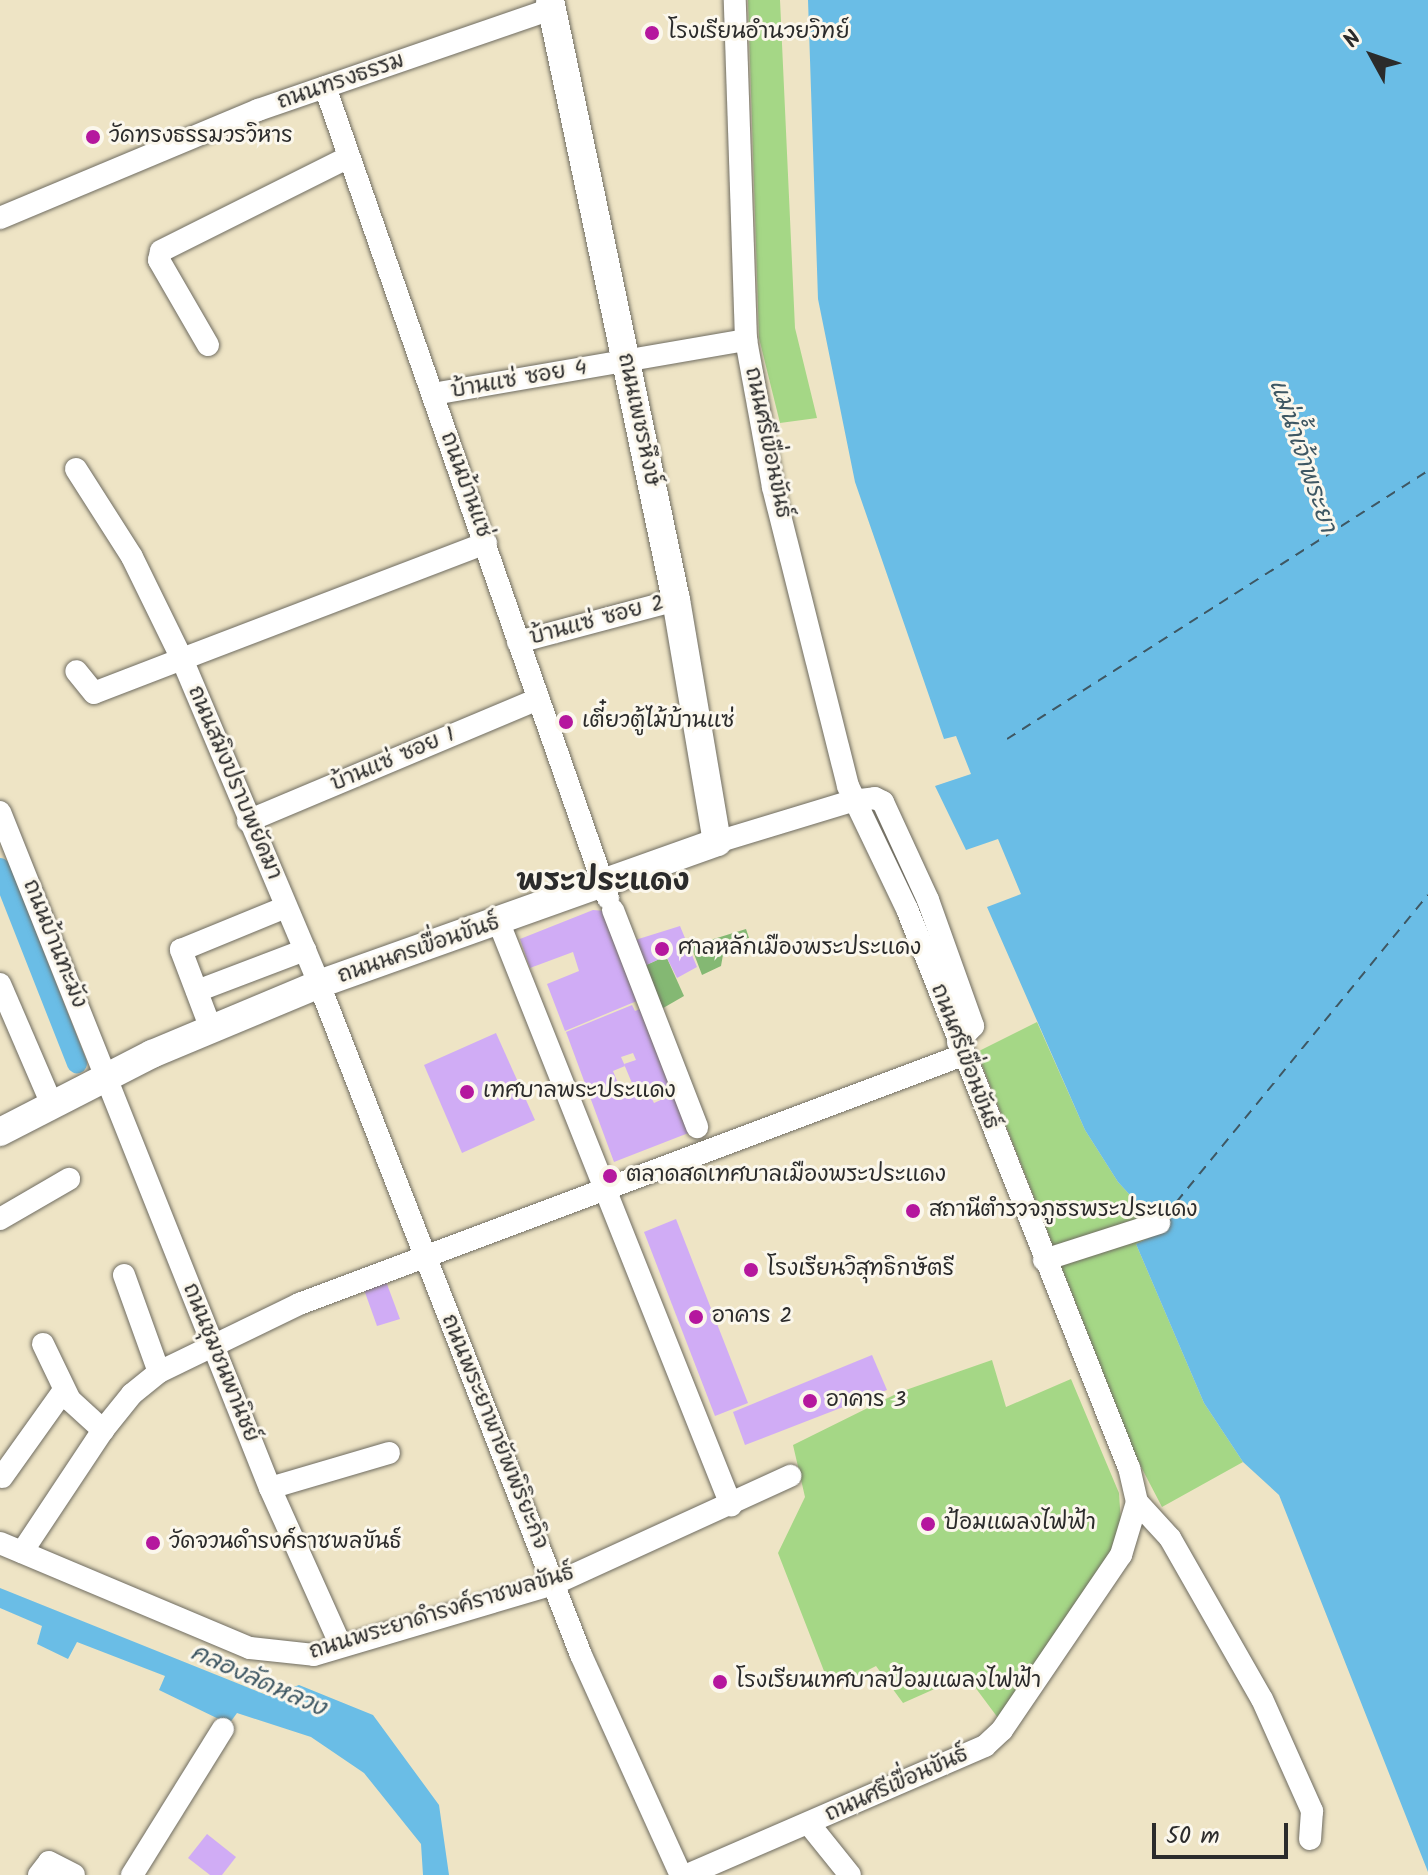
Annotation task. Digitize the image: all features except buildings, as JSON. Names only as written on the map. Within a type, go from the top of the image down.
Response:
[{"type":"main road","name":"ถนนเพชรหึงษ์","points":[[551,5],[676,600],[717,842]]},
{"type":"main road","name":"ถนนนครเขื่อนขันธ์","points":[[0,1132],[107,1076],[319,984],[499,923],[608,897],[717,842]]},
{"type":"street","name":"ถนนศรีเขื่อนขันธ์","points":[[684,1875],[985,1746],[1002,1730],[1121,1555],[1137,1502],[1129,1468],[960,1049],[907,909],[852,801],[773,487],[746,340],[735,0]]},
{"type":"street","name":"ถนนทรงธรรม","points":[[0,218],[325,87],[551,5]]},
{"type":"street","name":"ถนนบ้านแซ่","points":[[325,87],[608,897],[697,1127]]},
{"type":"street","points":[[208,345],[159,260],[161,251],[349,157]]},
{"type":"street","name":"บ้านแซ่ ซอย 4","points":[[433,394],[746,340]]},
{"type":"street","points":[[76,469],[132,557],[182,659],[94,693],[76,671]]},
{"type":"street","name":"ถนนสมิงปราบพยัคฆา","points":[[319,984],[182,659],[486,543]]},
{"type":"street","name":"บ้านแซ่ ซอย 2","points":[[518,642],[676,600]]},
{"type":"street","name":"บ้านแซ่ ซอย 1","points":[[248,821],[538,699]]},
{"type":"street","name":"ถนนนครเขื่อนขันธ์","points":[[717,842],[852,801]]},
{"type":"street","name":"ถนนบ้านทะมัง","points":[[0,812],[107,1076]]},
{"type":"street","points":[[211,1029],[181,950],[286,907]]},
{"type":"street","points":[[499,923],[731,1505]]},
{"type":"street","points":[[197,991],[305,950]]},
{"type":"street","points":[[0,984],[52,1105]]},
{"type":"street","name":"ถนนพระยาพายัพพิริยะกิจ","points":[[319,984],[554,1584],[684,1875]]},
{"type":"street","points":[[22,1552],[103,1430],[132,1394],[159,1372],[299,1304],[960,1049]]},
{"type":"street","name":"ถนนชุมชนพานิชย์","points":[[107,1076],[270,1488],[341,1646]]},
{"type":"street","points":[[0,1219],[69,1179]]},
{"type":"street","points":[[1044,1260],[1159,1223]]},
{"type":"street","points":[[124,1275],[159,1372]]},
{"type":"street","points":[[43,1344],[64,1390],[103,1430]]},
{"type":"street","points":[[2,1477],[64,1390]]},
{"type":"street","points":[[270,1488],[389,1453]]},
{"type":"street","name":"ถนนพระยาดำรงค์ราชพลขันธ์","points":[[0,1543],[250,1648],[314,1655],[554,1584],[790,1476]]},
{"type":"street","points":[[1137,1502],[1170,1538],[1262,1699],[1312,1811],[1310,1839]]},
{"type":"street","points":[[132,1875],[223,1729]]},
{"type":"street","points":[[809,1824],[850,1875]]},
{"type":"street","points":[[39,1875],[49,1862],[74,1875]]},
{"type":"green space","points":[[748,0],[780,0],[795,328],[817,418],[780,423],[759,338]]},
{"type":"green space","points":[[746,929],[749,938],[724,949],[721,966],[702,975],[691,946]]},
{"type":"green space","points":[[666,956],[684,996],[658,1011],[642,967]]},
{"type":"green space","points":[[1037,1022],[1085,1130],[1118,1182],[1142,1208],[1158,1210],[1159,1233],[1136,1244],[1204,1403],[1243,1462],[1162,1507],[1137,1459],[977,1052]]},
{"type":"green space","points":[[992,1360],[1006,1407],[1071,1379],[1119,1493],[1122,1539],[998,1718],[966,1675],[903,1703],[876,1666],[831,1689],[778,1553],[805,1497],[793,1445],[900,1392]]},
{"type":"water","name":"แม่น้ำเจ้าพระยา","points":[[808,0],[1428,0],[1428,1872],[1279,1495],[1243,1462],[1204,1403],[1136,1244],[1159,1233],[1158,1210],[1142,1208],[1118,1182],[1085,1130],[987,907],[1021,894],[998,839],[966,850],[935,786],[971,774],[956,736],[944,739],[855,482],[818,299]]},
{"type":"water","points":[[0,1588],[269,1696],[299,1685],[373,1715],[439,1805],[449,1875],[423,1875],[421,1844],[364,1773],[311,1737],[237,1713],[229,1724],[159,1690],[165,1676],[77,1642],[68,1659],[37,1644],[42,1626],[0,1608]]},
{"type":"waterway","points":[[0,868],[77,1063]]},
{"type":"ferry route","points":[[1007,739],[1428,471]]},
{"type":"ferry route","points":[[1165,1216],[1428,895]]},
{"type":"place","name":"โรงเรียนอำนวยวิทย์","points":[[652,33]]},
{"type":"place","name":"วัดทรงธรรมวรวิหาร","points":[[93,137]]},
{"type":"place","name":"เตี๋ยวตู้ไม้บ้านแซ่","points":[[566,722]]},
{"type":"place","name":"ศาลหลักเมืองพระประแดง","points":[[662,949]]},
{"type":"place","name":"เทศบาลพระประแดง","points":[[467,1092]]},
{"type":"place","name":"ตลาดสดเทศบาลเมืองพระประแดง","points":[[610,1176]]},
{"type":"place","name":"สถานีตำรวจภูธรพระประแดง","points":[[913,1211]]},
{"type":"place","name":"โรงเรียนวิสุทธิกษัตรี","points":[[751,1270]]},
{"type":"place","name":"อาคาร 2","points":[[696,1317]]},
{"type":"place","name":"อาคาร 3","points":[[810,1401]]},
{"type":"place","name":"ป้อมแผลงไฟฟ้า","points":[[928,1524]]},
{"type":"place","name":"วัดจวนดำรงค์ราชพลขันธ์","points":[[153,1543]]},
{"type":"place","name":"โรงเรียนเทศบาลป้อมแผลงไฟฟ้า","points":[[720,1682]]},
{"type":"district","name":"พระประแดง","points":[[603,882]]},
{"type":"water label","name":"คลองลัดหลวง","points":[[258,1681]]}]
